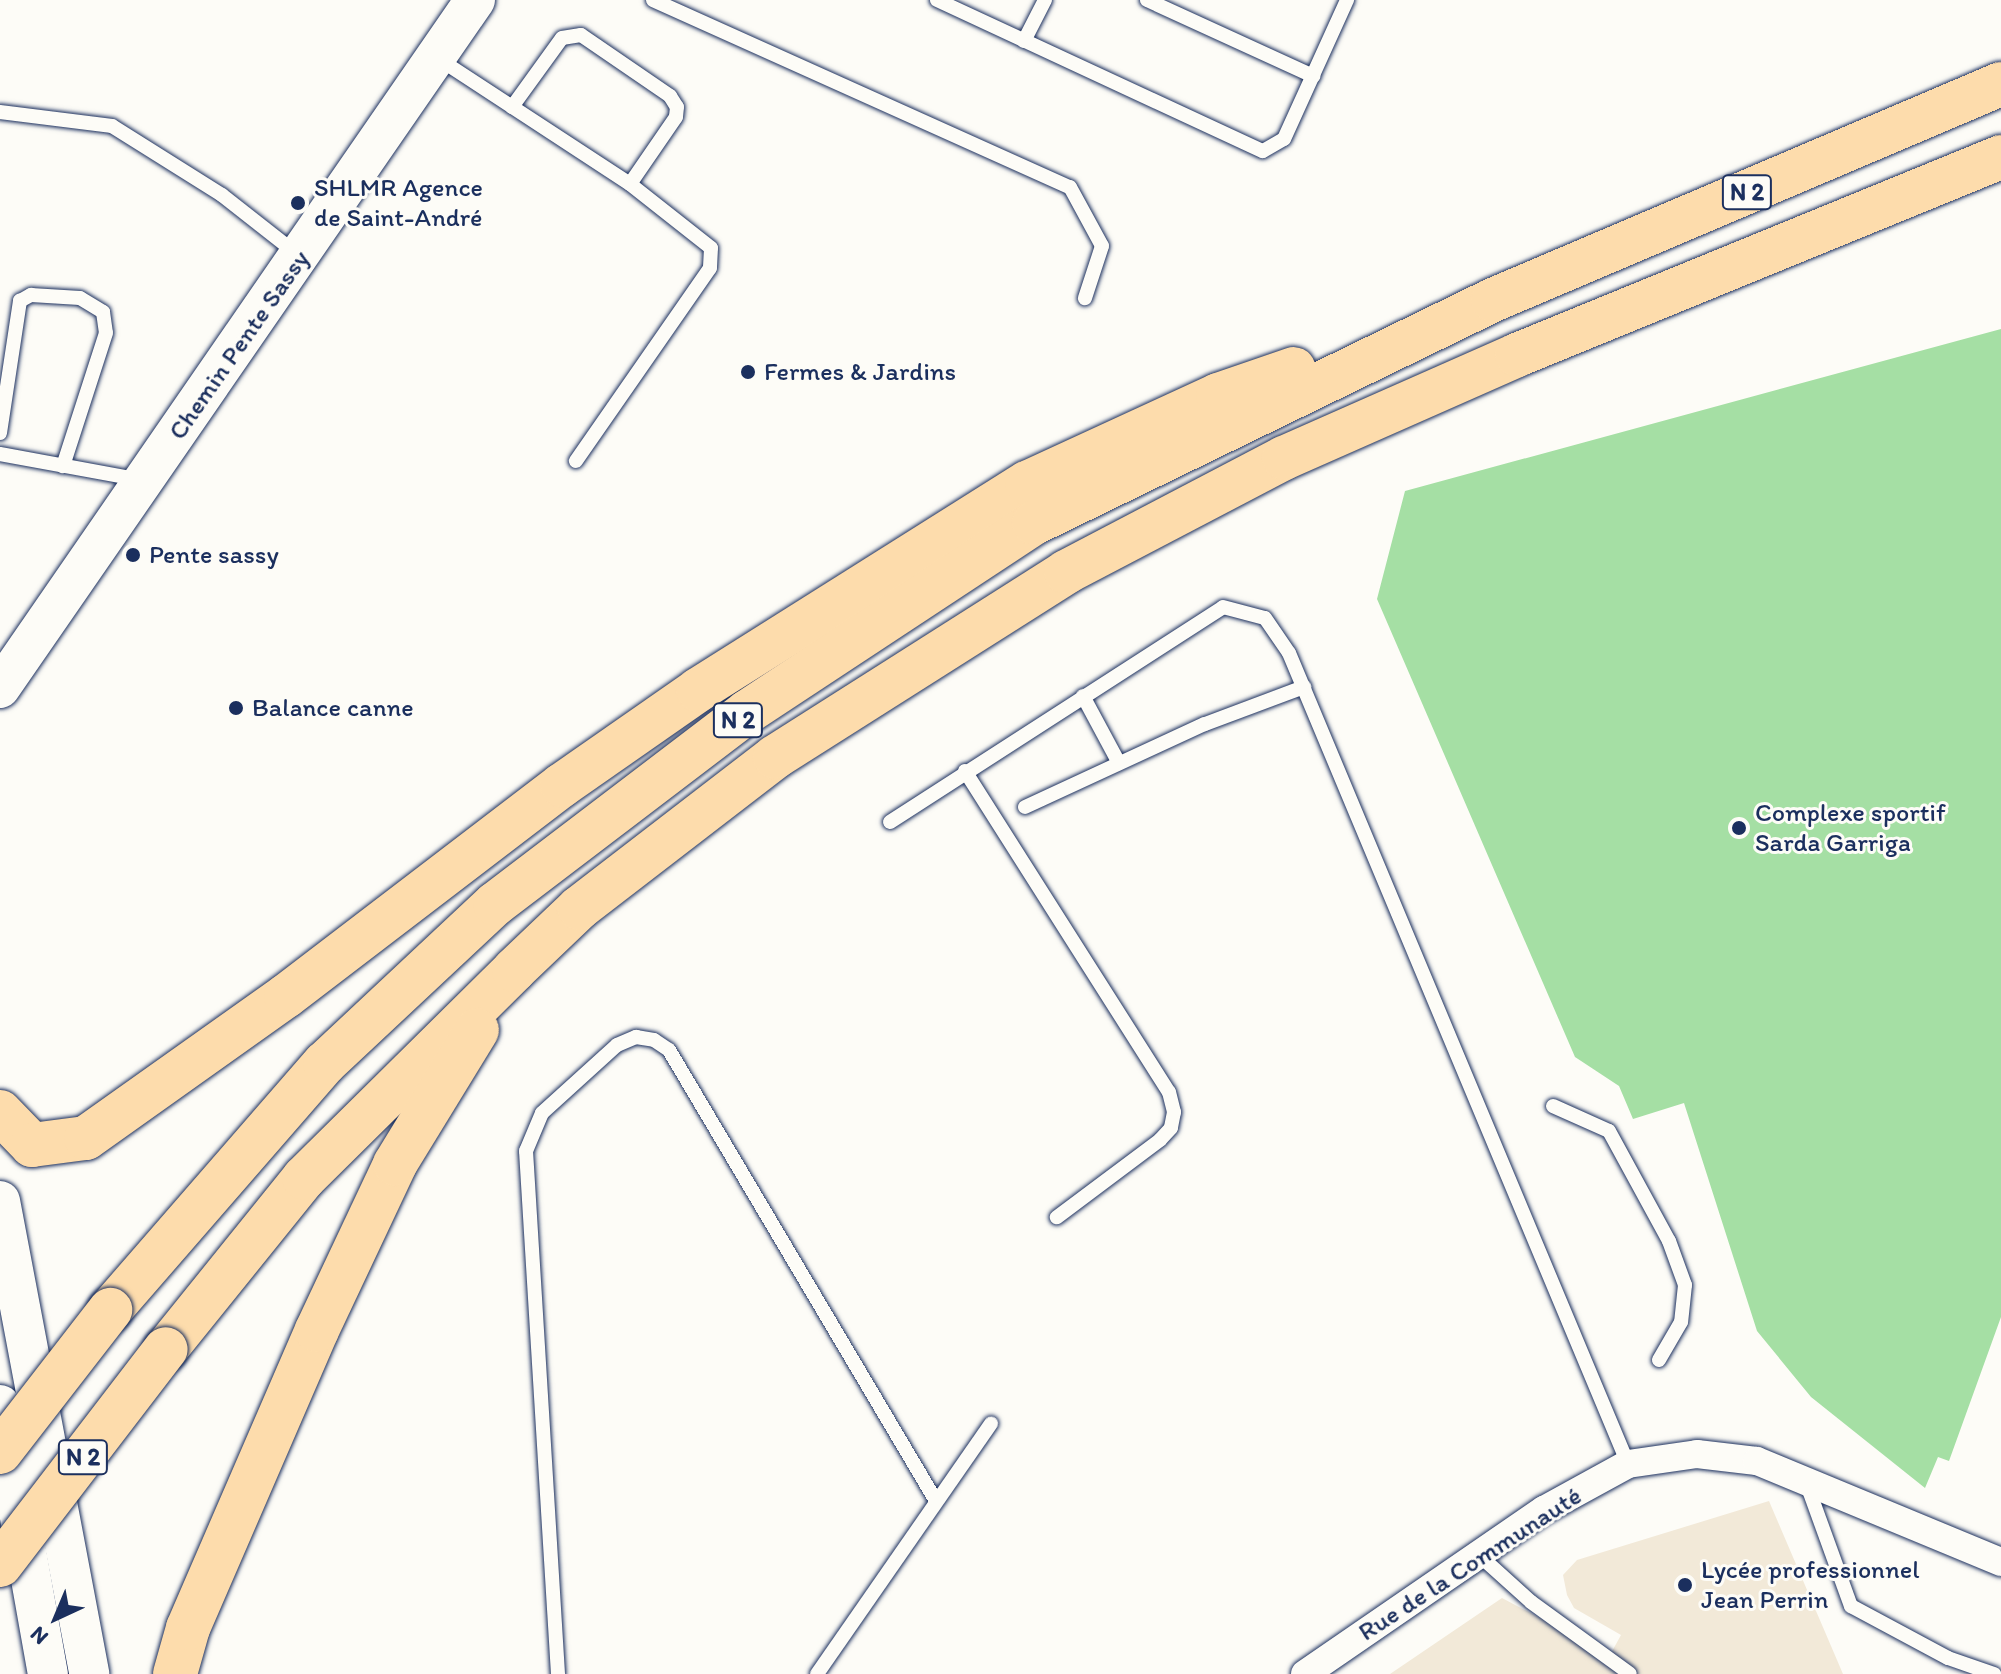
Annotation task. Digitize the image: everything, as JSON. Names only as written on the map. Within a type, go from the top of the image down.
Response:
[{"type":"highway","name":"N 2","points":[[0,1452],[110,1310],[325,1063],[495,904],[747,712],[1034,523],[1493,300],[2001,84]]},
{"type":"highway","name":"N 2","points":[[0,1565],[166,1349],[304,1178],[579,908],[775,757],[1066,572],[1328,438],[1517,355],[2001,157]]},
{"type":"highway","points":[[0,1112],[32,1145],[54,1146],[86,1138],[286,996],[599,759],[698,690],[1027,483],[1218,395],[1493,300]]},
{"type":"highway","points":[[175,1674],[200,1600],[395,1164],[514,970]]},
{"type":"main road","name":"Chemin Pente Sassy","points":[[0,688],[475,0]]},
{"type":"main road","points":[[0,1201],[89,1674]]},
{"type":"main road","points":[[0,1405],[48,1674]]},
{"type":"street","name":"Rue de la Communauté","points":[[1305,1674],[1544,1510],[1628,1464],[1697,1454],[1757,1461],[2001,1562]]},
{"type":"lane","points":[[653,0],[1070,187],[1102,246],[1085,298]]},
{"type":"lane","points":[[937,0],[1263,151],[1284,139],[1347,0]]},
{"type":"lane","points":[[1024,41],[1045,0]]},
{"type":"lane","points":[[1147,0],[1313,76]]},
{"type":"lane","points":[[512,107],[562,38],[581,35],[670,96],[677,107],[676,117],[630,184]]},
{"type":"lane","points":[[437,58],[630,184],[704,238],[713,257],[576,461]]},
{"type":"lane","points":[[0,112],[112,126],[222,195],[300,257]]},
{"type":"lane","points":[[0,433],[20,301],[31,295],[80,298],[103,312],[106,333],[63,466]]},
{"type":"lane","points":[[0,454],[145,481]]},
{"type":"lane","points":[[890,822],[1223,607],[1265,618],[1304,687],[1628,1464]]},
{"type":"lane","points":[[1025,807],[1119,763],[1304,687]]},
{"type":"lane","points":[[1083,696],[1119,763]]},
{"type":"lane","points":[[965,771],[1169,1092],[1174,1112],[1171,1128],[1160,1140],[1057,1217]]},
{"type":"lane","points":[[558,1674],[526,1151],[542,1113],[617,1045],[636,1037],[654,1040],[669,1050],[936,1501]]},
{"type":"lane","points":[[1553,1106],[1609,1131],[1669,1241],[1685,1285],[1681,1322],[1659,1360]]},
{"type":"lane","points":[[817,1674],[991,1424]]},
{"type":"lane","points":[[1806,1481],[1851,1606],[1923,1647],[1994,1674]]},
{"type":"lane","points":[[1479,1555],[1531,1602],[1630,1674]]},
{"type":"shaded area","name":"Lycée professionnel Jean Perrin","points":[[1769,1501],[1843,1674],[1390,1674],[1502,1598],[1610,1655],[1621,1635],[1574,1608],[1567,1595],[1563,1575],[1577,1560]]},
{"type":"green space","name":"Complexe sportif Sarda Garriga","points":[[2001,329],[2001,1317],[1949,1461],[1938,1457],[1925,1488],[1811,1397],[1757,1331],[1684,1103],[1633,1119],[1619,1086],[1575,1057],[1377,599],[1405,491]]},
{"type":"place","name":"SHLMR Agence de Saint-André","points":[[298,203]]},
{"type":"place","name":"Fermes & Jardins","points":[[748,372]]},
{"type":"place","name":"Pente sassy","points":[[133,555]]},
{"type":"place","name":"Balance canne","points":[[236,708]]},
{"type":"place","name":"Complexe sportif Sarda Garriga","points":[[1739,828]]},
{"type":"place","name":"Lycée professionnel Jean Perrin","points":[[1685,1585]]}]
